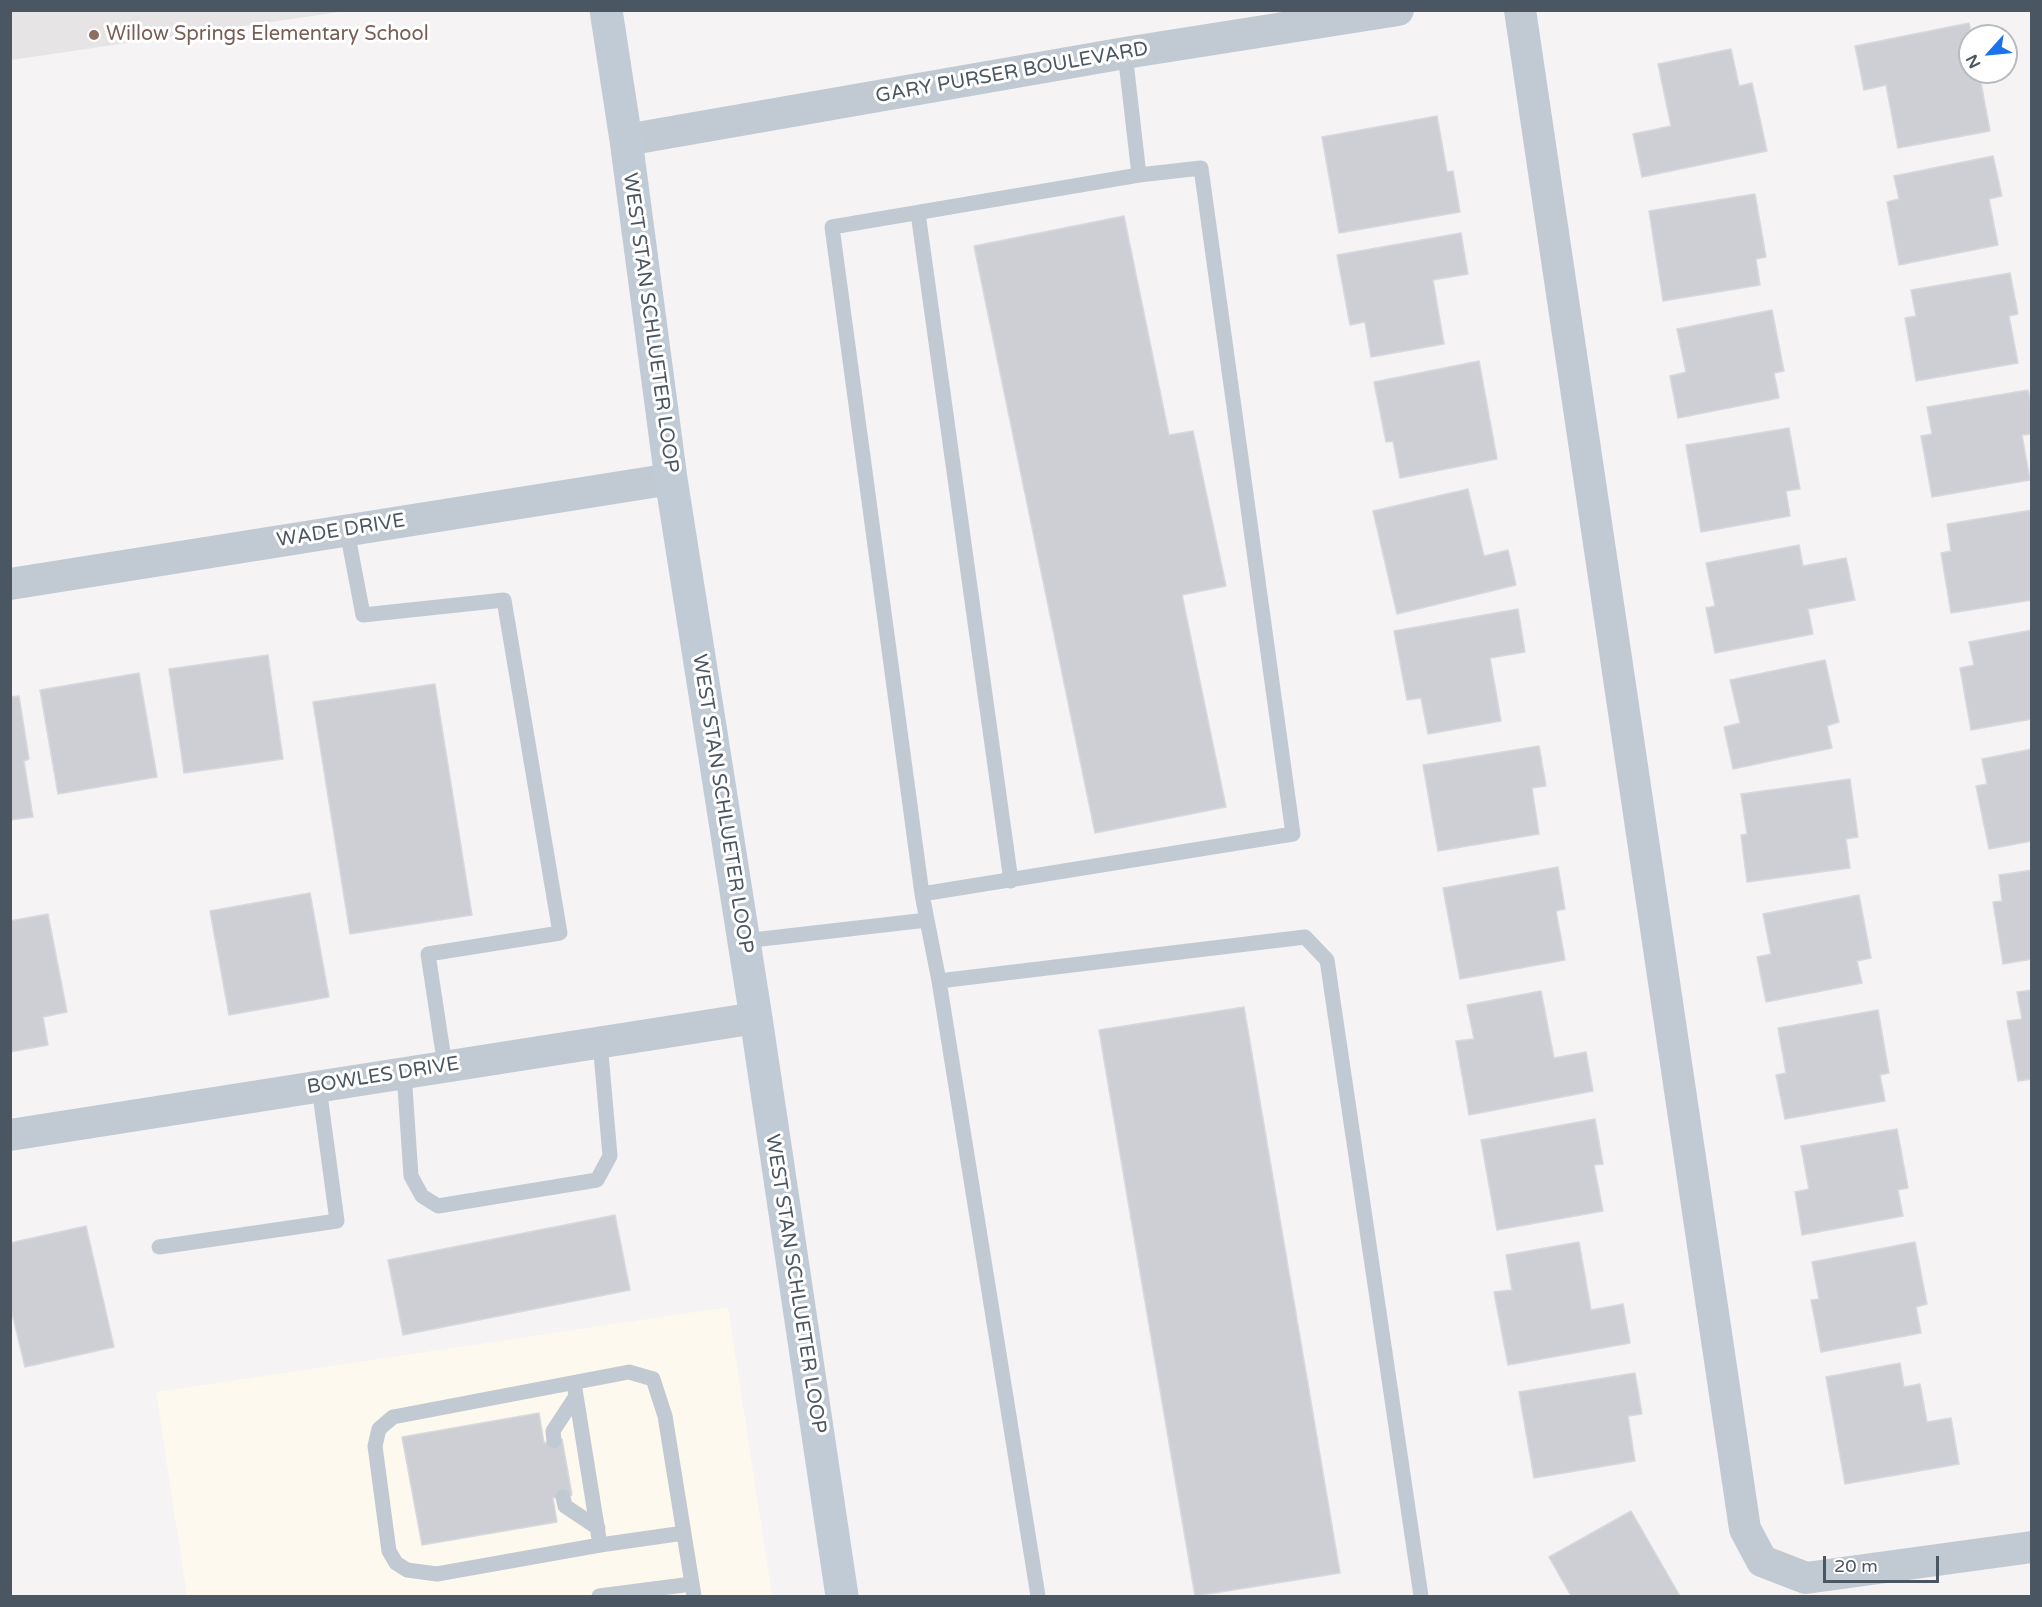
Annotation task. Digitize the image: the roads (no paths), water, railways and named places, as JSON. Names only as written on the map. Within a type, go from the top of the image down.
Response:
[{"type":"main road","name":"WEST STAN SCHLUETER LOOP","points":[[606,10],[626,140],[671,479],[756,1018],[842,1596]]},
{"type":"street","name":"GARY PURSER BOULEVARD","points":[[626,140],[1125,53],[1398,10]]},
{"type":"street","points":[[1520,10],[1745,1529],[1762,1562],[1806,1578],[2031,1547]]},
{"type":"street","name":"WADE DRIVE","points":[[10,584],[671,479]]},
{"type":"street","name":"BOWLES DRIVE","points":[[10,1135],[756,1018]]},
{"type":"lane","points":[[1125,53],[1139,175]]},
{"type":"lane","points":[[922,894],[1293,834],[1201,168],[1139,175],[832,227],[922,894],[939,981],[1038,1596]]},
{"type":"lane","points":[[918,213],[1011,881]]},
{"type":"lane","points":[[347,531],[363,615],[504,600],[560,933],[428,954],[446,1066]]},
{"type":"lane","points":[[744,941],[927,920]]},
{"type":"lane","points":[[939,981],[1305,937],[1327,960],[1421,1596]]},
{"type":"lane","points":[[404,1073],[411,1176],[422,1196],[438,1206],[597,1180],[610,1156],[600,1042]]},
{"type":"lane","points":[[159,1247],[337,1221],[319,1087]]},
{"type":"lane","points":[[599,1596],[693,1590],[684,1533],[665,1416],[652,1379],[628,1372],[575,1390],[393,1417],[379,1429],[375,1446],[389,1551],[396,1563],[407,1570],[437,1574],[600,1545],[684,1533]]},
{"type":"lane","points":[[554,1441],[553,1431],[575,1390]]},
{"type":"lane","points":[[575,1390],[600,1545]]},
{"type":"lane","points":[[562,1497],[564,1506],[598,1528]]},
{"type":"place","name":"Willow Springs Elementary School","points":[[94,35]]}]
